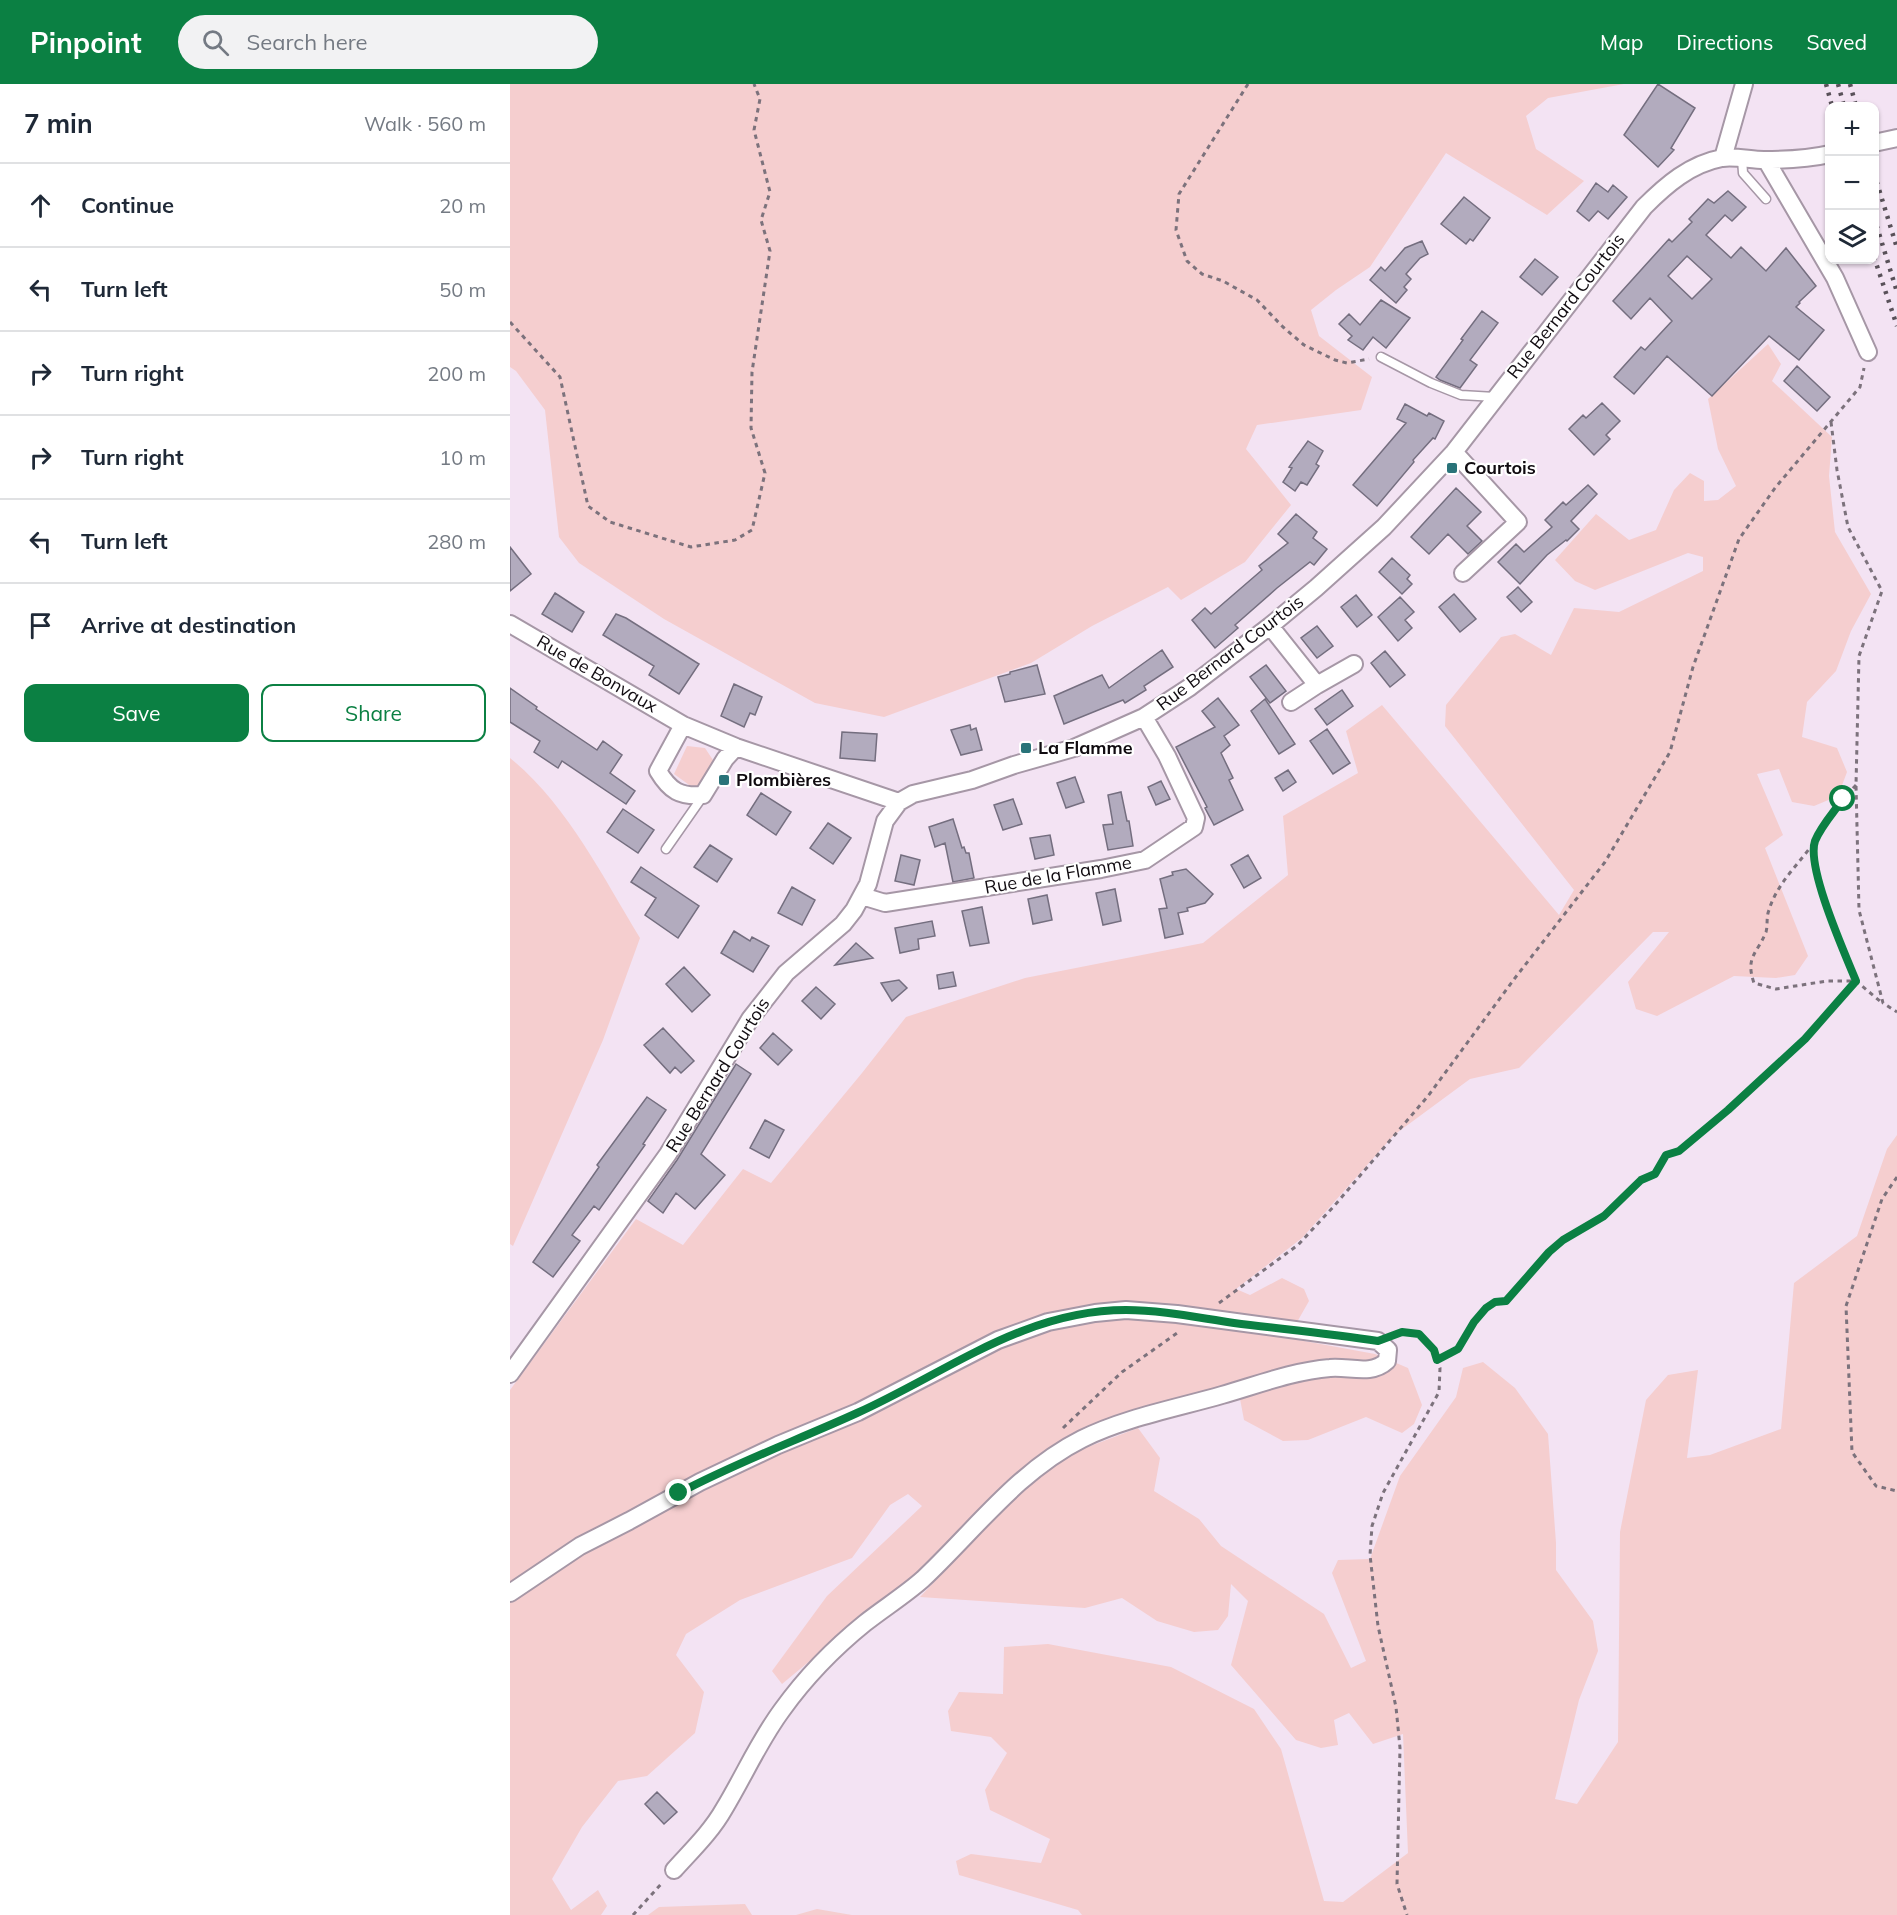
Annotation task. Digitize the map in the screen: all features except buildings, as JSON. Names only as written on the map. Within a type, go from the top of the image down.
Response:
[{"type":"street","points":[[1724,158],[1743,84]]},
{"type":"street","points":[[1879,142],[1897,138]]},
{"type":"street","name":"Rue Bernard Courtois","points":[[510,1374],[668,1154],[750,1019],[786,973],[843,924],[868,884],[885,821],[899,802],[913,794],[972,780],[1074,748],[1144,717],[1190,687],[1270,626],[1384,527],[1454,452],[1644,207],[1664,187],[1705,163],[1724,158],[1809,159],[1825,155]]},
{"type":"street","points":[[1766,160],[1835,278],[1868,352]]},
{"type":"street","points":[[1454,452],[1518,522],[1463,573]]},
{"type":"street","name":"Rue de Bonvaux","points":[[510,624],[683,724],[736,747],[899,802]]},
{"type":"street","points":[[1270,626],[1317,685]]},
{"type":"street","points":[[1291,702],[1353,664]]},
{"type":"street","name":"Rue de la Flamme","points":[[862,896],[885,903],[1101,869],[1145,860],[1183,836],[1194,827],[1196,818],[1167,756],[1144,717]]},
{"type":"street","points":[[683,724],[658,771],[667,785],[687,797],[703,795],[725,759],[736,747]]},
{"type":"street","points":[[510,1593],[580,1546],[700,1482],[778,1445],[858,1412],[998,1340],[1048,1322],[1126,1310],[1378,1341],[1388,1350],[1387,1361],[1380,1368],[1365,1370],[1331,1368],[1301,1373],[1133,1420],[1083,1438],[1040,1465],[993,1508],[947,1557],[909,1592],[864,1624],[803,1683],[782,1710],[753,1755],[723,1811],[674,1870]]},
{"type":"lane","points":[[1742,159],[1743,173],[1766,199]]},
{"type":"lane","points":[[1381,357],[1431,383],[1461,395],[1495,397]]},
{"type":"lane","points":[[666,849],[703,795]]},
{"type":"path","points":[[510,322],[560,378],[588,506],[610,522],[691,547],[735,540],[752,530],[765,473],[751,428],[752,372],[770,251],[761,220],[771,192],[754,130],[760,99],[754,84]]},
{"type":"path","points":[[1248,84],[1179,194],[1176,230],[1187,261],[1202,274],[1223,281],[1257,300],[1304,345],[1335,360],[1347,363],[1381,357]]},
{"type":"path","points":[[1057,1434],[1122,1372],[1298,1245],[1428,1096],[1605,862],[1670,752],[1693,667],[1739,539],[1775,488],[1860,387],[1868,352]]},
{"type":"path","points":[[1831,422],[1848,527],[1882,591],[1859,656],[1856,785],[1859,910],[1883,1004]]},
{"type":"path","points":[[1856,785],[1843,799],[1782,885],[1768,910],[1766,931],[1752,956],[1751,975],[1754,983],[1776,989],[1827,981],[1856,981]]},
{"type":"path","points":[[1815,841],[1814,854],[1818,875],[1856,981],[1883,1004],[1897,1012]]},
{"type":"path","points":[[1437,1360],[1458,1349],[1474,1322],[1486,1308],[1495,1302],[1506,1301],[1549,1252],[1563,1240],[1604,1216],[1641,1180],[1655,1174],[1666,1155],[1679,1151],[1728,1110],[1805,1039],[1856,981]]},
{"type":"path","points":[[1897,1177],[1882,1199],[1846,1306],[1852,1452],[1876,1486],[1897,1491]]},
{"type":"path","points":[[1378,1341],[1402,1332],[1419,1334],[1434,1350],[1440,1368],[1439,1392],[1383,1493],[1371,1526],[1370,1555],[1378,1626],[1396,1707],[1399,1738],[1396,1884],[1407,1915]]},
{"type":"path","points":[[633,1915],[674,1870]]},
{"type":"shaded area","points":[[510,84],[1624,84],[1548,98],[1526,116],[1536,149],[1584,181],[1547,215],[1446,153],[1370,267],[1311,310],[1319,336],[1372,377],[1361,410],[1257,425],[1246,449],[1291,505],[1245,562],[1181,600],[1168,587],[1092,626],[1031,663],[884,717],[815,703],[664,619],[579,563],[559,537],[545,410],[516,371],[510,367]]},
{"type":"shaded area","points":[[1768,344],[1781,364],[1772,381],[1832,437],[1829,476],[1835,532],[1871,594],[1851,631],[1836,671],[1807,702],[1802,737],[1837,748],[1847,772],[1838,796],[1814,806],[1792,802],[1779,769],[1757,774],[1783,835],[1765,848],[1808,956],[1795,975],[1776,978],[1734,976],[1657,1016],[1636,1009],[1628,982],[1669,932],[1653,932],[1519,1068],[1470,1079],[1394,1135],[1302,1238],[1236,1289],[1250,1295],[1282,1278],[1304,1289],[1309,1301],[1288,1338],[1375,1354],[1408,1368],[1422,1405],[1414,1424],[1402,1433],[1366,1417],[1308,1440],[1283,1441],[1244,1420],[1237,1383],[1123,1416],[1053,1445],[917,1572],[782,1684],[772,1671],[827,1596],[922,1506],[908,1494],[890,1505],[852,1558],[740,1600],[686,1634],[676,1655],[704,1692],[695,1733],[647,1776],[618,1781],[582,1827],[552,1879],[571,1910],[598,1890],[607,1906],[601,1915],[510,1915],[510,1390],[636,1219],[683,1245],[743,1169],[771,1183],[906,1017],[1025,978],[1203,943],[1288,875],[1283,816],[1358,773],[1346,731],[1382,705],[1559,915],[1574,890],[1445,726],[1446,705],[1501,637],[1515,634],[1551,655],[1574,608],[1619,612],[1703,571],[1703,557],[1688,553],[1595,590],[1575,581],[1555,560],[1596,514],[1629,540],[1656,530],[1674,490],[1690,473],[1704,481],[1704,501],[1718,500],[1736,486],[1718,449],[1708,399]]},
{"type":"shaded area","points":[[687,746],[705,748],[715,763],[700,786],[692,787],[674,774]]},
{"type":"shaded area","points":[[510,758],[530,776],[566,819],[640,938],[603,1040],[513,1246],[510,1244]]},
{"type":"shaded area","points":[[1897,1135],[1897,1915],[1082,1915],[1078,1910],[959,1875],[956,1861],[971,1854],[1041,1863],[1050,1839],[990,1810],[985,1790],[1007,1753],[991,1737],[951,1731],[948,1711],[959,1692],[1003,1694],[1004,1647],[1048,1644],[1171,1667],[1254,1709],[1281,1749],[1324,1901],[1343,1902],[1408,1853],[1403,1734],[1373,1744],[1349,1713],[1334,1720],[1338,1745],[1321,1748],[1296,1740],[1231,1665],[1248,1601],[1231,1584],[1228,1616],[1218,1630],[1194,1632],[1157,1621],[1122,1598],[1085,1608],[920,1597],[1017,1494],[1072,1453],[1138,1428],[1160,1458],[1154,1491],[1199,1519],[1221,1546],[1324,1614],[1351,1668],[1366,1661],[1332,1573],[1338,1560],[1370,1559],[1400,1476],[1456,1397],[1463,1368],[1483,1362],[1515,1388],[1548,1434],[1556,1570],[1593,1621],[1598,1651],[1579,1700],[1555,1799],[1577,1804],[1618,1742],[1620,1532],[1646,1400],[1668,1375],[1698,1370],[1687,1458],[1710,1455],[1781,1429],[1794,1283],[1857,1236],[1887,1149]]},
{"type":"shaded area","points":[[745,1904],[752,1915],[648,1915],[659,1907]]},
{"type":"shaded area","points":[[817,1909],[852,1915],[796,1915]]},
{"type":"railway","points":[[1826,84],[1831,102]]},
{"type":"railway","points":[[1838,84],[1843,102]]},
{"type":"railway","points":[[1850,84],[1855,102]]},
{"type":"railway","points":[[1879,189],[1897,248]]},
{"type":"railway","points":[[1879,233],[1897,292]]},
{"type":"railway","points":[[1876,264],[1897,326]]},
{"type":"place","name":"Courtois","points":[[1452,468]]},
{"type":"place","name":"La Flamme","points":[[1026,748]]},
{"type":"place","name":"Plombières","points":[[724,780]]},
{"type":"route","points":[[679,1493],[778,1445],[858,1412],[998,1340],[1048,1322],[1095,1313],[1126,1310],[1177,1314],[1378,1341],[1402,1332],[1419,1334],[1434,1350],[1437,1360],[1458,1349],[1474,1322],[1486,1308],[1495,1302],[1506,1301],[1549,1252],[1563,1240],[1604,1216],[1641,1180],[1655,1174],[1666,1155],[1679,1151],[1728,1110],[1805,1039],[1856,981],[1839,939],[1818,875],[1814,854],[1815,841],[1843,799]]}]
